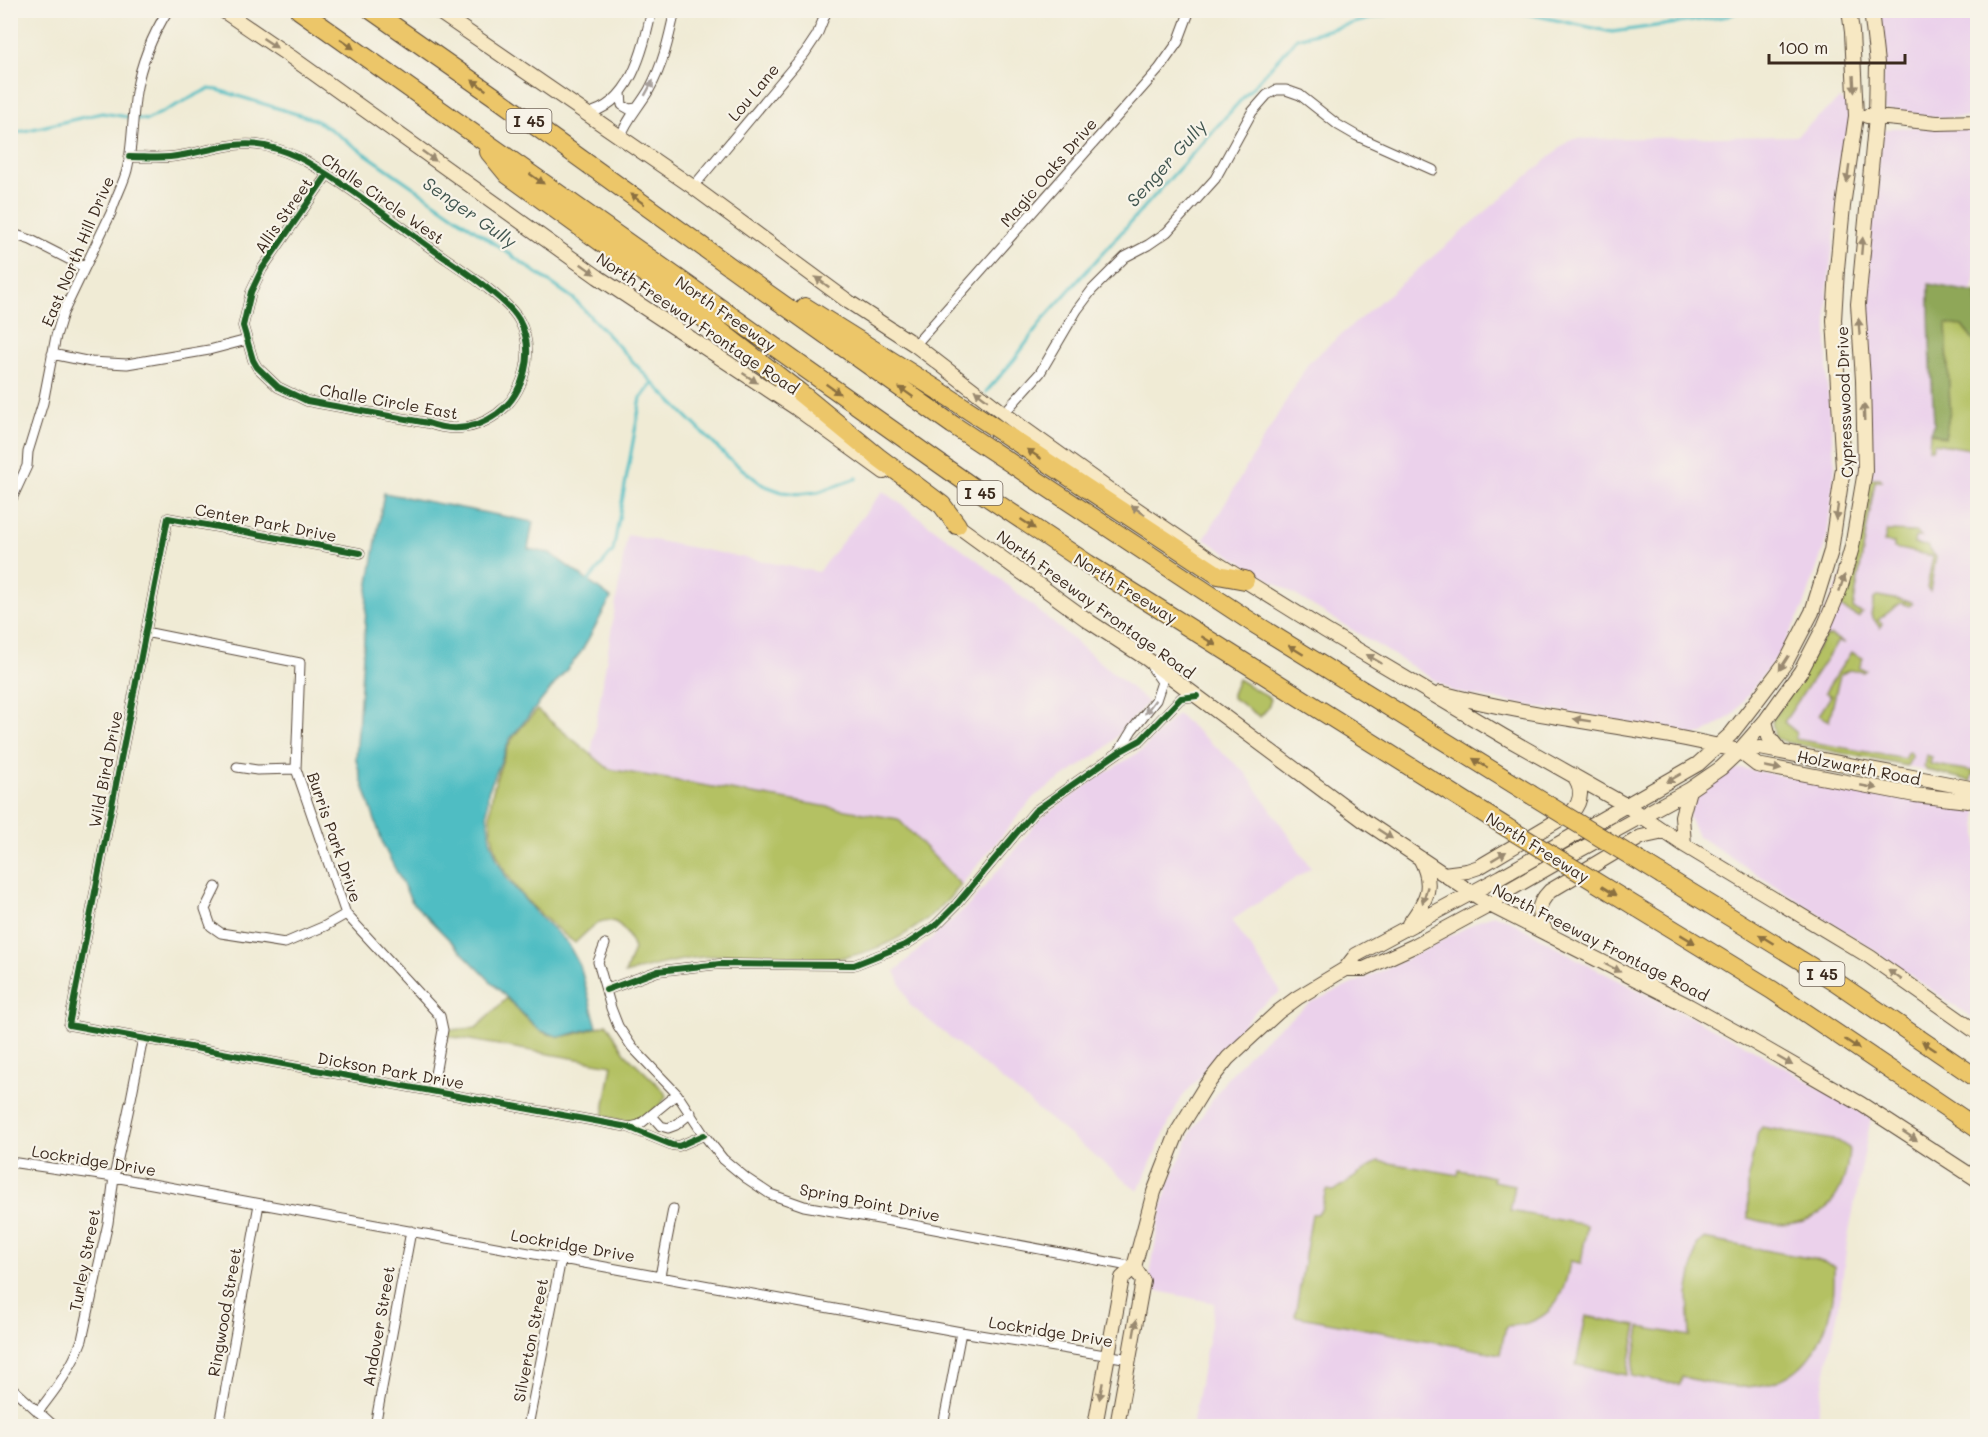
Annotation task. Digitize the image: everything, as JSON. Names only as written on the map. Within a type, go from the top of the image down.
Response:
[{"type":"highway","name":"North Freeway","points":[[299,10],[984,495],[1088,564],[1506,827],[1772,990],[1977,1129]]},
{"type":"highway","name":"I 45","points":[[371,10],[1003,459],[1250,621],[1836,982],[1977,1079]]},
{"type":"highway","points":[[472,133],[508,175],[666,289],[799,392],[878,457],[942,505],[957,525]]},
{"type":"highway","points":[[685,234],[708,238],[800,303],[1218,575],[1245,580]]},
{"type":"highway","points":[[1920,1091],[1977,1136]]},
{"type":"main road","name":"North Freeway Frontage Road","points":[[222,10],[598,277],[796,408],[1090,622],[1147,659],[1363,820],[1490,905],[1689,1006],[1861,1104],[1977,1180]]},
{"type":"main road","points":[[436,10],[693,187],[849,302],[915,345],[1122,499],[1245,580],[1503,736],[1627,806],[1684,845],[1870,957],[1977,1033]]},
{"type":"main road","name":"Cypresswood Drive","points":[[1345,969],[1356,956],[1627,806],[1698,764],[1731,734],[1786,662],[1812,612],[1832,551],[1843,468],[1835,303],[1843,206],[1856,116],[1849,10]]},
{"type":"main road","name":"Cypresswood Drive","points":[[1345,969],[1364,969],[1414,946],[1490,905],[1534,876],[1689,790],[1721,768],[1739,751],[1765,721],[1801,671],[1840,590],[1852,547],[1865,471],[1863,380],[1857,304],[1875,116],[1877,63],[1871,10]]},
{"type":"main road","points":[[1852,32],[1875,31]]},
{"type":"main road","points":[[1856,116],[1937,123],[1977,122]]},
{"type":"main road","points":[[1835,303],[1857,304]]},
{"type":"main road","points":[[1843,468],[1865,471]]},
{"type":"main road","name":"Holzwarth Road","points":[[1425,689],[1481,704],[1604,723],[1718,745],[1739,751],[1757,765],[1915,795],[1968,801],[1977,799]]},
{"type":"main road","points":[[1765,721],[1769,737],[1781,752]]},
{"type":"main road","name":"Holzwarth Road","points":[[1739,751],[1760,748],[1970,788],[1977,793]]},
{"type":"main road","points":[[1444,874],[1479,867],[1572,812],[1580,797],[1579,785],[1573,775]]},
{"type":"main road","points":[[1684,845],[1682,816],[1689,790]]},
{"type":"main road","points":[[1547,934],[1539,910],[1542,899],[1550,891],[1641,837],[1664,832]]},
{"type":"main road","points":[[1406,928],[1422,904],[1429,888],[1426,869],[1420,858]]},
{"type":"main road","points":[[1095,1426],[1122,1278],[1134,1267],[1156,1186],[1178,1131],[1205,1087],[1228,1058],[1278,1012],[1345,969]]},
{"type":"main road","points":[[1117,1426],[1143,1281],[1134,1267]]},
{"type":"street","name":"East North Hill Drive","points":[[10,502],[27,466],[28,452],[44,403],[52,354],[63,313],[111,213],[114,199],[127,172],[135,104],[143,63],[150,43],[168,10]]},
{"type":"street","points":[[585,114],[605,108],[621,93],[639,58],[652,10]]},
{"type":"street","points":[[620,138],[626,122],[648,91],[661,65],[675,10]]},
{"type":"street","name":"Lou Lane","points":[[693,187],[805,53],[817,35],[827,10]]},
{"type":"street","name":"Magic Oaks Drive","points":[[915,345],[1160,69],[1178,42],[1190,10]]},
{"type":"street","points":[[1004,412],[1040,373],[1077,310],[1092,290],[1125,257],[1167,232],[1215,179],[1252,112],[1267,95],[1276,90],[1286,90],[1300,95],[1338,125],[1357,136],[1432,170]]},
{"type":"street","points":[[621,93],[622,105],[625,108],[637,108]]},
{"type":"street","name":"Challe Circle West","points":[[129,157],[170,157],[233,145],[251,144],[290,154],[327,175],[416,236],[512,310],[520,321],[526,342],[528,359],[526,366]]},
{"type":"street","name":"Allis Street","points":[[247,340],[243,326],[251,292],[258,277],[327,175]]},
{"type":"street","points":[[10,233],[31,240],[84,267]]},
{"type":"street","points":[[52,354],[91,362],[127,364],[209,350],[247,340]]},
{"type":"street","name":"Challe Circle East","points":[[247,340],[257,368],[285,392],[324,405],[440,427],[461,428],[476,425],[502,410],[518,390],[526,366]]},
{"type":"street","name":"Center Park Drive","points":[[168,518],[360,553]]},
{"type":"street","name":"Wild Bird Drive","points":[[69,1025],[168,518]]},
{"type":"street","name":"Burris Park Drive","points":[[146,632],[300,663],[296,769],[346,914],[440,1016],[443,1030],[432,1091]]},
{"type":"street","points":[[1119,752],[1132,730],[1156,700],[1162,682],[1147,659]]},
{"type":"street","points":[[606,990],[658,971],[720,964],[854,965],[907,944],[936,925],[956,905],[1035,811],[1119,752],[1142,740],[1181,698],[1197,696]]},
{"type":"street","points":[[237,767],[257,770],[296,769]]},
{"type":"street","points":[[216,887],[205,909],[212,926],[221,933],[285,943],[325,926],[346,914]]},
{"type":"street","name":"Spring Point Drive","points":[[605,944],[598,962],[618,1026],[632,1047],[677,1094],[723,1159],[770,1194],[804,1206],[1134,1267]]},
{"type":"street","name":"Dickson Park Drive","points":[[69,1025],[628,1127],[672,1145],[679,1146],[704,1135]]},
{"type":"street","name":"Turley Street","points":[[38,1412],[62,1382],[82,1340],[108,1223],[114,1177],[143,1038]]},
{"type":"street","points":[[628,1127],[639,1125],[677,1094]]},
{"type":"street","points":[[652,1116],[661,1126],[668,1128],[676,1125],[691,1113]]},
{"type":"street","name":"Lockridge Drive","points":[[10,1162],[114,1177],[961,1332],[1130,1359]]},
{"type":"street","name":"Ringwood Street","points":[[219,1426],[259,1203]]},
{"type":"street","points":[[660,1276],[673,1209]]},
{"type":"street","name":"Andover Street","points":[[375,1426],[411,1231]]},
{"type":"street","name":"Silverton Street","points":[[528,1426],[561,1259]]},
{"type":"street","points":[[942,1426],[961,1332]]},
{"type":"street","points":[[10,1386],[54,1426]]},
{"type":"shaded area","points":[[1876,11],[1977,11],[1977,117],[1936,118],[1884,109],[1881,42]]},
{"type":"shaded area","points":[[1839,99],[1852,104],[1827,293],[1827,383],[1835,467],[1827,538],[1804,606],[1778,655],[1733,715],[1703,734],[1693,735],[1454,692],[1204,539],[1309,362],[1571,139],[1796,136]]},
{"type":"shaded area","points":[[1977,127],[1978,254],[1972,292],[1936,287],[1941,430],[1977,437],[1977,782],[1780,740],[1772,721],[1859,540],[1867,235],[1882,134],[1893,128]]},
{"type":"shaded area","points":[[883,491],[976,559],[1148,702],[1105,749],[1035,796],[961,885],[898,819],[609,769],[591,754],[627,535],[818,572]]},
{"type":"shaded area","points":[[1177,714],[1245,772],[1311,868],[1232,920],[1281,992],[1258,1008],[1179,1101],[1138,1191],[910,1005],[895,971],[971,903],[1039,820],[1100,776],[1141,751]]},
{"type":"shaded area","points":[[1741,768],[1898,798],[1977,808],[1977,1021],[1859,940],[1698,836],[1689,818],[1694,801],[1700,792],[1726,773]]},
{"type":"shaded area","points":[[1494,915],[1506,918],[1577,959],[1749,1047],[1871,1118],[1847,1243],[1839,1306],[1815,1426],[1192,1426],[1215,1303],[1148,1289],[1158,1225],[1168,1185],[1193,1129],[1225,1081],[1246,1057],[1310,1003],[1407,959],[1482,919]]},
{"type":"green space","points":[[1929,284],[1977,293],[1977,345],[1962,326],[1946,324],[1950,409],[1945,438],[1930,432],[1934,423]]},
{"type":"green space","points":[[1946,324],[1961,325],[1977,345],[1977,450],[1934,443],[1932,449],[1929,449],[1930,432],[1945,438],[1950,409]]},
{"type":"green space","points":[[1880,478],[1882,481],[1875,481],[1853,609],[1862,613],[1858,617],[1843,609],[1840,602],[1870,479]]},
{"type":"green space","points":[[1887,531],[1915,532],[1921,537],[1915,537],[1914,544],[1927,546],[1936,557],[1930,591],[1927,588],[1933,556],[1894,548],[1894,543],[1884,542]]},
{"type":"green space","points":[[1878,596],[1912,604],[1909,606],[1901,603],[1878,620],[1883,624],[1880,628],[1871,615],[1874,599]]},
{"type":"green space","points":[[1831,636],[1845,643],[1838,641],[1784,722],[1796,732],[1795,739],[1905,759],[1908,752],[1911,753],[1912,757],[1907,766],[1775,738],[1772,721],[1824,638]]},
{"type":"green space","points":[[1851,652],[1863,658],[1859,668],[1866,670],[1863,672],[1849,670],[1840,675],[1829,721],[1819,715],[1831,696],[1825,692]]},
{"type":"green space","points":[[1238,679],[1271,699],[1268,708],[1260,717],[1232,697]]},
{"type":"green space","points":[[537,710],[609,769],[898,819],[961,885],[932,915],[916,927],[880,947],[861,953],[820,960],[740,955],[702,957],[625,974],[634,949],[618,924],[613,921],[600,922],[590,928],[575,943],[534,908],[517,888],[503,868],[494,846],[490,822],[492,796],[500,768],[511,741]]},
{"type":"green space","points":[[1926,755],[1932,757],[1930,764],[1977,772],[1977,775],[1972,774],[1971,781],[1927,770],[1924,767]]},
{"type":"green space","points":[[507,998],[538,1029],[554,1036],[581,1033],[607,1024],[625,1053],[663,1090],[666,1096],[664,1100],[648,1115],[636,1121],[603,1116],[612,1065],[447,1036],[449,1030],[476,1028]]},
{"type":"green space","points":[[1762,1127],[1838,1141],[1849,1148],[1846,1170],[1840,1188],[1831,1203],[1820,1213],[1788,1224],[1769,1223],[1748,1218],[1748,1177],[1758,1132]]},
{"type":"green space","points":[[1378,1161],[1458,1175],[1459,1170],[1494,1177],[1493,1181],[1515,1185],[1510,1211],[1587,1225],[1581,1263],[1570,1261],[1564,1287],[1552,1308],[1533,1321],[1506,1326],[1500,1354],[1295,1316],[1312,1214],[1317,1214],[1321,1210],[1326,1190],[1334,1191]]},
{"type":"green space","points":[[1703,1239],[1814,1259],[1834,1266],[1833,1298],[1827,1323],[1819,1341],[1810,1356],[1784,1378],[1768,1384],[1749,1387],[1727,1386],[1682,1377],[1680,1385],[1631,1376],[1640,1327],[1690,1336],[1688,1295],[1697,1245]]},
{"type":"green space","points":[[1586,1316],[1637,1326],[1627,1375],[1576,1365]]},
{"type":"water","points":[[384,493],[533,522],[528,549],[550,553],[611,598],[581,652],[510,739],[488,792],[487,813],[490,839],[498,862],[508,880],[537,914],[567,942],[580,966],[597,1027],[560,1037],[539,1030],[412,902],[384,847],[356,760],[367,595]]},
{"type":"waterway","name":"Senger Gully","points":[[986,392],[1014,360],[1045,317],[1297,38],[1403,10]]},
{"type":"waterway","name":"Senger Gully","points":[[1509,10],[1612,32],[1729,16],[1741,10]]},
{"type":"waterway","name":"Senger Gully","points":[[10,131],[15,133],[102,113],[147,120],[208,89],[313,119],[574,299],[728,458],[763,485],[782,492],[799,494],[818,492],[857,478]]},
{"type":"waterway","points":[[586,584],[613,551],[641,398],[653,383]]},
{"type":"cycle path","points":[[129,157],[170,157],[241,144],[253,144],[287,152],[302,159],[324,172],[356,194],[480,283],[504,302],[519,320],[527,345],[525,371],[515,395],[497,414],[472,426],[446,428],[307,401],[278,387],[257,367],[243,326],[251,292],[262,269],[327,175]]},
{"type":"cycle path","points":[[360,553],[168,518],[69,1025],[628,1127],[672,1145],[679,1146],[704,1135]]},
{"type":"cycle path","points":[[606,990],[658,971],[720,964],[854,965],[907,944],[936,925],[956,905],[1035,811],[1119,752],[1141,740],[1181,698],[1197,696]]}]
